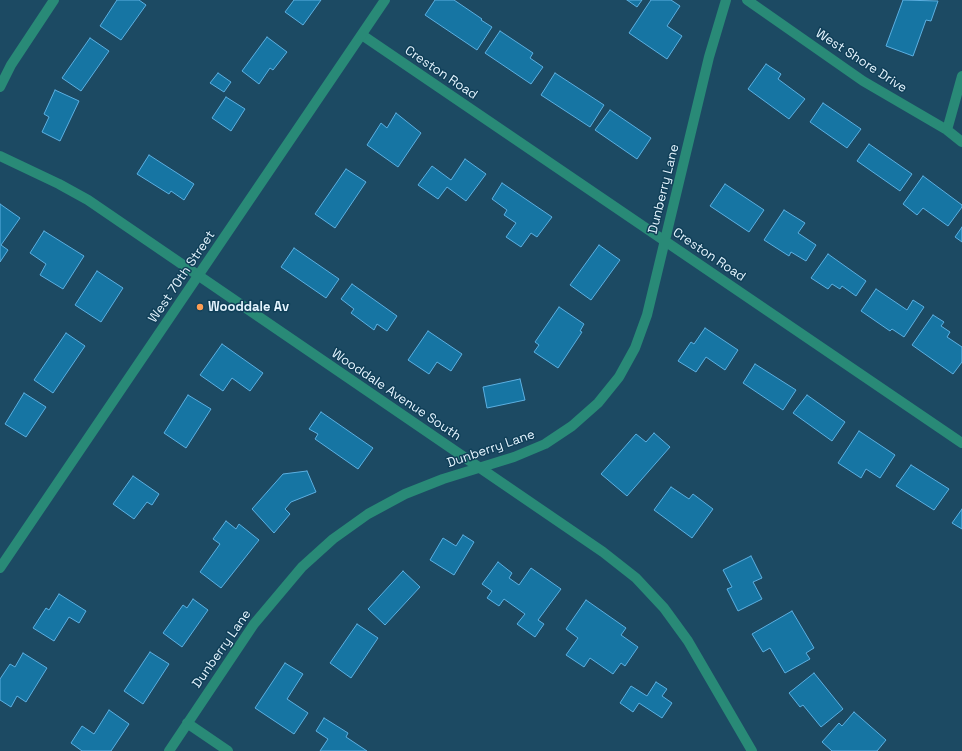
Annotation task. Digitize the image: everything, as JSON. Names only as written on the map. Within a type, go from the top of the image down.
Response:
[{"type":"street","points":[[0,87],[11,65],[54,0]]},
{"type":"street","name":"West 70th Street","points":[[0,568],[385,0]]},
{"type":"street","name":"Dunberry Lane","points":[[169,751],[254,624],[302,567],[333,538],[368,514],[404,494],[443,479],[514,458],[545,444],[572,426],[598,403],[619,376],[635,348],[647,315],[709,57],[726,0]]},
{"type":"street","name":"West Shore Drive","points":[[747,0],[863,81],[947,130],[962,142]]},
{"type":"street","name":"Creston Road","points":[[362,35],[962,443]]},
{"type":"street","points":[[947,130],[962,76]]},
{"type":"street","name":"Wooddale Avenue South","points":[[0,156],[59,184],[88,200],[603,552],[636,578],[664,608],[688,641],[750,747]]},
{"type":"street","points":[[187,723],[228,751]]},
{"type":"street","points":[[740,751],[750,747]]},
{"type":"building","points":[[117,0],[139,0],[146,5],[121,40],[100,26]]},
{"type":"building","points":[[294,0],[321,0],[303,25],[285,12]]},
{"type":"building","points":[[435,0],[454,0],[492,27],[477,50],[425,15]]},
{"type":"building","points":[[627,0],[642,0],[637,7]]},
{"type":"building","points":[[651,0],[671,0],[680,6],[667,26],[682,36],[667,59],[629,33]]},
{"type":"building","points":[[903,0],[938,1],[931,21],[926,20],[913,56],[886,46]]},
{"type":"building","points":[[500,31],[533,53],[530,58],[543,67],[531,84],[485,53]]},
{"type":"building","points":[[267,37],[287,52],[273,70],[270,68],[259,84],[242,71]]},
{"type":"building","points":[[90,38],[109,51],[81,91],[62,78]]},
{"type":"building","points":[[766,64],[781,74],[778,79],[805,99],[789,119],[748,89]]},
{"type":"building","points":[[218,73],[231,82],[224,92],[210,83]]},
{"type":"building","points":[[555,73],[604,105],[590,127],[541,95]]},
{"type":"building","points":[[55,90],[79,101],[60,141],[42,132],[49,117],[44,114]]},
{"type":"building","points":[[226,97],[245,109],[231,131],[212,118]]},
{"type":"building","points":[[823,103],[861,129],[847,148],[810,122]]},
{"type":"building","points":[[610,110],[651,138],[637,159],[595,130]]},
{"type":"building","points":[[396,113],[421,133],[398,167],[367,145],[381,123],[387,128]]},
{"type":"building","points":[[869,144],[912,174],[900,191],[857,161]]},
{"type":"building","points":[[149,155],[194,184],[184,200],[171,191],[169,194],[137,174]]},
{"type":"building","points":[[465,159],[486,174],[466,201],[447,187],[438,199],[418,185],[432,166],[451,180]]},
{"type":"building","points":[[346,169],[366,182],[335,228],[315,214]]},
{"type":"building","points":[[923,176],[962,205],[948,226],[923,208],[917,215],[903,204]]},
{"type":"building","points":[[502,183],[552,217],[537,237],[531,233],[521,247],[506,237],[516,223],[504,215],[507,210],[492,199]]},
{"type":"building","points":[[725,184],[764,210],[749,232],[710,206]]},
{"type":"building","points":[[0,204],[20,218],[1,245],[8,250],[0,262]]},
{"type":"building","points":[[784,210],[805,223],[798,233],[816,245],[806,261],[791,252],[789,256],[764,240]]},
{"type":"building","points":[[962,227],[962,242],[955,237]]},
{"type":"building","points":[[44,231],[84,256],[63,289],[40,275],[46,264],[30,253]]},
{"type":"building","points":[[599,245],[620,260],[591,300],[570,285]]},
{"type":"building","points":[[294,248],[339,279],[326,298],[281,267]]},
{"type":"building","points":[[828,254],[866,281],[856,296],[842,286],[840,289],[832,284],[828,289],[811,278]]},
{"type":"building","points":[[97,271],[123,288],[101,322],[75,305]]},
{"type":"building","points":[[352,284],[397,316],[387,331],[377,324],[374,330],[351,313],[354,309],[341,299]]},
{"type":"building","points":[[876,289],[907,310],[913,300],[924,307],[904,337],[892,329],[890,331],[861,311]]},
{"type":"building","points":[[559,307],[584,324],[580,331],[582,332],[558,368],[534,352],[539,345],[535,342]]},
{"type":"building","points":[[933,315],[944,322],[941,326],[950,332],[947,337],[962,347],[962,362],[953,374],[912,345]]},
{"type":"building","points":[[705,328],[738,350],[725,370],[706,357],[696,372],[678,361],[691,342],[694,344]]},
{"type":"building","points":[[428,331],[462,354],[451,371],[437,362],[429,374],[408,360]]},
{"type":"building","points":[[66,333],[85,346],[53,393],[34,380]]},
{"type":"building","points":[[222,344],[263,373],[250,391],[232,378],[223,391],[200,375]]},
{"type":"building","points":[[755,364],[796,390],[783,410],[743,383]]},
{"type":"building","points":[[520,379],[525,400],[487,408],[483,387]]},
{"type":"building","points":[[24,393],[46,407],[26,437],[5,424]]},
{"type":"building","points":[[188,395],[211,409],[186,448],[164,433]]},
{"type":"building","points":[[807,395],[845,422],[832,441],[793,413]]},
{"type":"building","points":[[321,412],[373,448],[358,469],[315,439],[318,434],[309,429]]},
{"type":"building","points":[[859,431],[895,455],[880,478],[866,469],[861,478],[838,463]]},
{"type":"building","points":[[654,433],[670,447],[627,496],[601,474],[636,434],[646,442]]},
{"type":"building","points":[[911,465],[949,489],[934,510],[896,486]]},
{"type":"building","points":[[307,471],[316,492],[291,502],[285,509],[290,514],[274,533],[252,509],[283,474]]},
{"type":"building","points":[[133,476],[159,494],[152,505],[147,502],[134,519],[113,504]]},
{"type":"building","points":[[671,487],[689,499],[693,494],[713,509],[692,538],[654,510]]},
{"type":"building","points":[[962,509],[962,529],[952,523]]},
{"type":"building","points":[[226,521],[236,529],[239,524],[259,540],[221,588],[200,572],[220,544],[213,539]]},
{"type":"building","points":[[463,535],[474,542],[454,575],[430,560],[443,538],[456,546]]},
{"type":"building","points":[[751,556],[762,578],[753,582],[762,599],[738,611],[727,589],[732,587],[723,570]]},
{"type":"building","points":[[498,562],[512,573],[509,578],[519,585],[531,568],[561,589],[538,620],[544,624],[535,637],[517,624],[525,614],[504,599],[499,606],[487,598],[492,591],[482,584]]},
{"type":"building","points":[[403,571],[420,587],[385,625],[368,609]]},
{"type":"building","points":[[59,594],[86,611],[79,623],[69,617],[54,641],[33,628],[46,608],[49,610]]},
{"type":"building","points":[[193,599],[208,610],[182,647],[163,633],[183,605],[187,608]]},
{"type":"building","points":[[586,600],[626,628],[621,635],[638,647],[625,666],[621,663],[613,674],[590,658],[584,667],[566,655],[578,638],[566,629]]},
{"type":"building","points":[[792,611],[814,648],[806,653],[810,659],[785,673],[770,648],[763,652],[752,634]]},
{"type":"building","points":[[357,624],[378,638],[351,678],[330,663]]},
{"type":"building","points":[[150,652],[169,664],[143,704],[124,691]]},
{"type":"building","points":[[23,653],[47,668],[26,702],[17,696],[11,707],[0,700],[0,679],[10,664],[15,667]]},
{"type":"building","points":[[285,663],[303,674],[287,699],[308,713],[294,734],[255,708]]},
{"type":"building","points":[[814,673],[843,709],[821,727],[803,705],[800,707],[789,693]]},
{"type":"building","points":[[656,682],[667,689],[662,696],[672,703],[662,718],[639,703],[633,712],[620,703],[631,686],[647,696]]},
{"type":"building","points":[[109,710],[129,724],[111,751],[82,751],[71,743],[82,726],[94,734]]},
{"type":"building","points":[[854,712],[886,740],[877,751],[832,751],[822,742],[839,723],[842,726]]},
{"type":"building","points":[[324,718],[348,733],[346,737],[367,751],[320,751],[328,739],[316,731]]},
{"type":"place","name":"Wooddale Av","points":[[200,307]]}]
